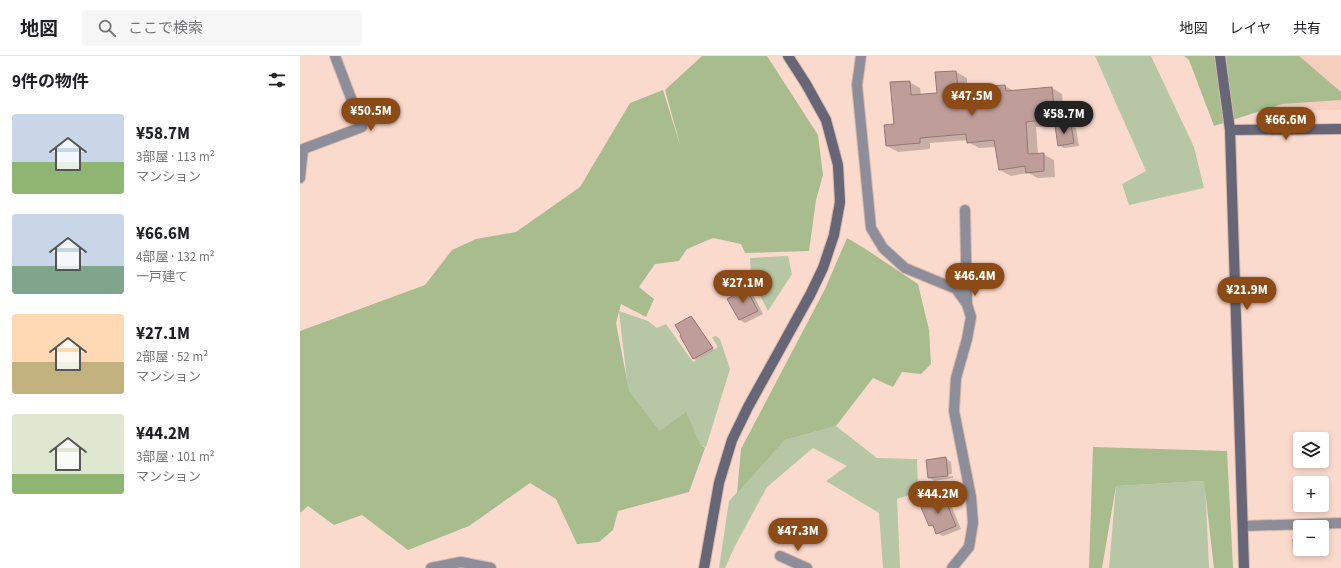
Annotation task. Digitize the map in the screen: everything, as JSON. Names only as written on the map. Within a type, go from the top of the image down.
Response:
[{"type":"street","points":[[300,178],[304,149],[362,126],[335,56]]},
{"type":"street","points":[[704,568],[719,483],[732,440],[748,407],[810,295],[823,268],[834,235],[840,202],[838,165],[826,120],[788,56]]},
{"type":"street","points":[[861,56],[857,85],[871,228],[883,248],[905,268],[956,289],[967,304]]},
{"type":"street","points":[[1220,56],[1230,130],[1244,568]]},
{"type":"street","points":[[1230,130],[1341,129]]},
{"type":"street","points":[[952,568],[969,547],[974,523],[971,497],[954,411],[956,378],[967,339],[971,317],[967,304],[966,210]]},
{"type":"street","points":[[1243,526],[1341,523]]},
{"type":"street","points":[[780,556],[807,568]]},
{"type":"street","points":[[431,568],[461,562],[492,568]]},
{"type":"shaded area","points":[[1234,56],[1341,56],[1341,110],[1241,111]]},
{"type":"green space","points":[[702,56],[767,56],[818,135],[823,175],[816,200],[809,251],[745,253],[741,244],[713,238],[687,249],[679,261],[655,264],[639,287],[654,299],[646,317],[621,304],[616,323],[629,391],[660,431],[686,412],[700,444],[705,448],[689,492],[618,511],[613,530],[599,542],[577,544],[556,499],[530,483],[469,526],[408,550],[362,515],[334,525],[308,506],[300,513],[300,331],[425,285],[452,250],[476,239],[516,232],[580,187],[630,103],[663,90],[681,148],[665,90]]},
{"type":"green space","points":[[1095,56],[1151,56],[1194,147],[1204,188],[1129,205],[1122,184],[1146,171]]},
{"type":"green space","points":[[1184,56],[1299,56],[1341,92],[1341,100],[1282,104],[1214,126],[1189,60]]},
{"type":"green space","points":[[847,238],[918,284],[929,330],[931,364],[921,374],[902,372],[893,387],[873,378],[836,426],[785,440],[737,493],[741,449],[825,289]]},
{"type":"green space","points":[[788,256],[792,274],[768,311],[755,286],[741,285],[751,276],[750,258]]},
{"type":"green space","points":[[619,311],[648,321],[657,328],[666,324],[693,362],[718,347],[712,337],[716,336],[720,339],[730,369],[706,447],[660,431],[628,390]]},
{"type":"green space","points":[[836,426],[877,458],[917,459],[918,492],[897,499],[900,568],[883,568],[879,513],[826,481],[847,466],[813,448],[767,487],[735,546],[725,568],[719,568],[729,501],[785,440]]},
{"type":"green space","points":[[1093,447],[1227,451],[1233,568],[1214,568],[1204,481],[1116,486],[1102,568],[1089,568]]},
{"type":"green space","points":[[1205,481],[1209,568],[1109,568],[1116,486]]},
{"type":"building","points":[[956,71],[958,88],[1005,85],[1006,91],[1052,87],[1055,119],[1026,122],[1028,154],[1044,153],[1044,171],[1026,173],[1025,166],[999,170],[994,140],[967,143],[966,134],[920,138],[920,143],[886,146],[884,125],[894,124],[890,82],[910,81],[911,95],[937,93],[935,72]]},
{"type":"building","points":[[1071,124],[1074,143],[1058,146],[1055,126]]},
{"type":"building","points":[[746,288],[758,311],[739,320],[727,299]]},
{"type":"building","points":[[691,316],[713,348],[693,359],[675,325]]},
{"type":"building","points":[[946,457],[948,476],[928,478],[926,460]]},
{"type":"building","points":[[944,496],[956,526],[936,534],[933,525],[929,526],[920,505]]}]
